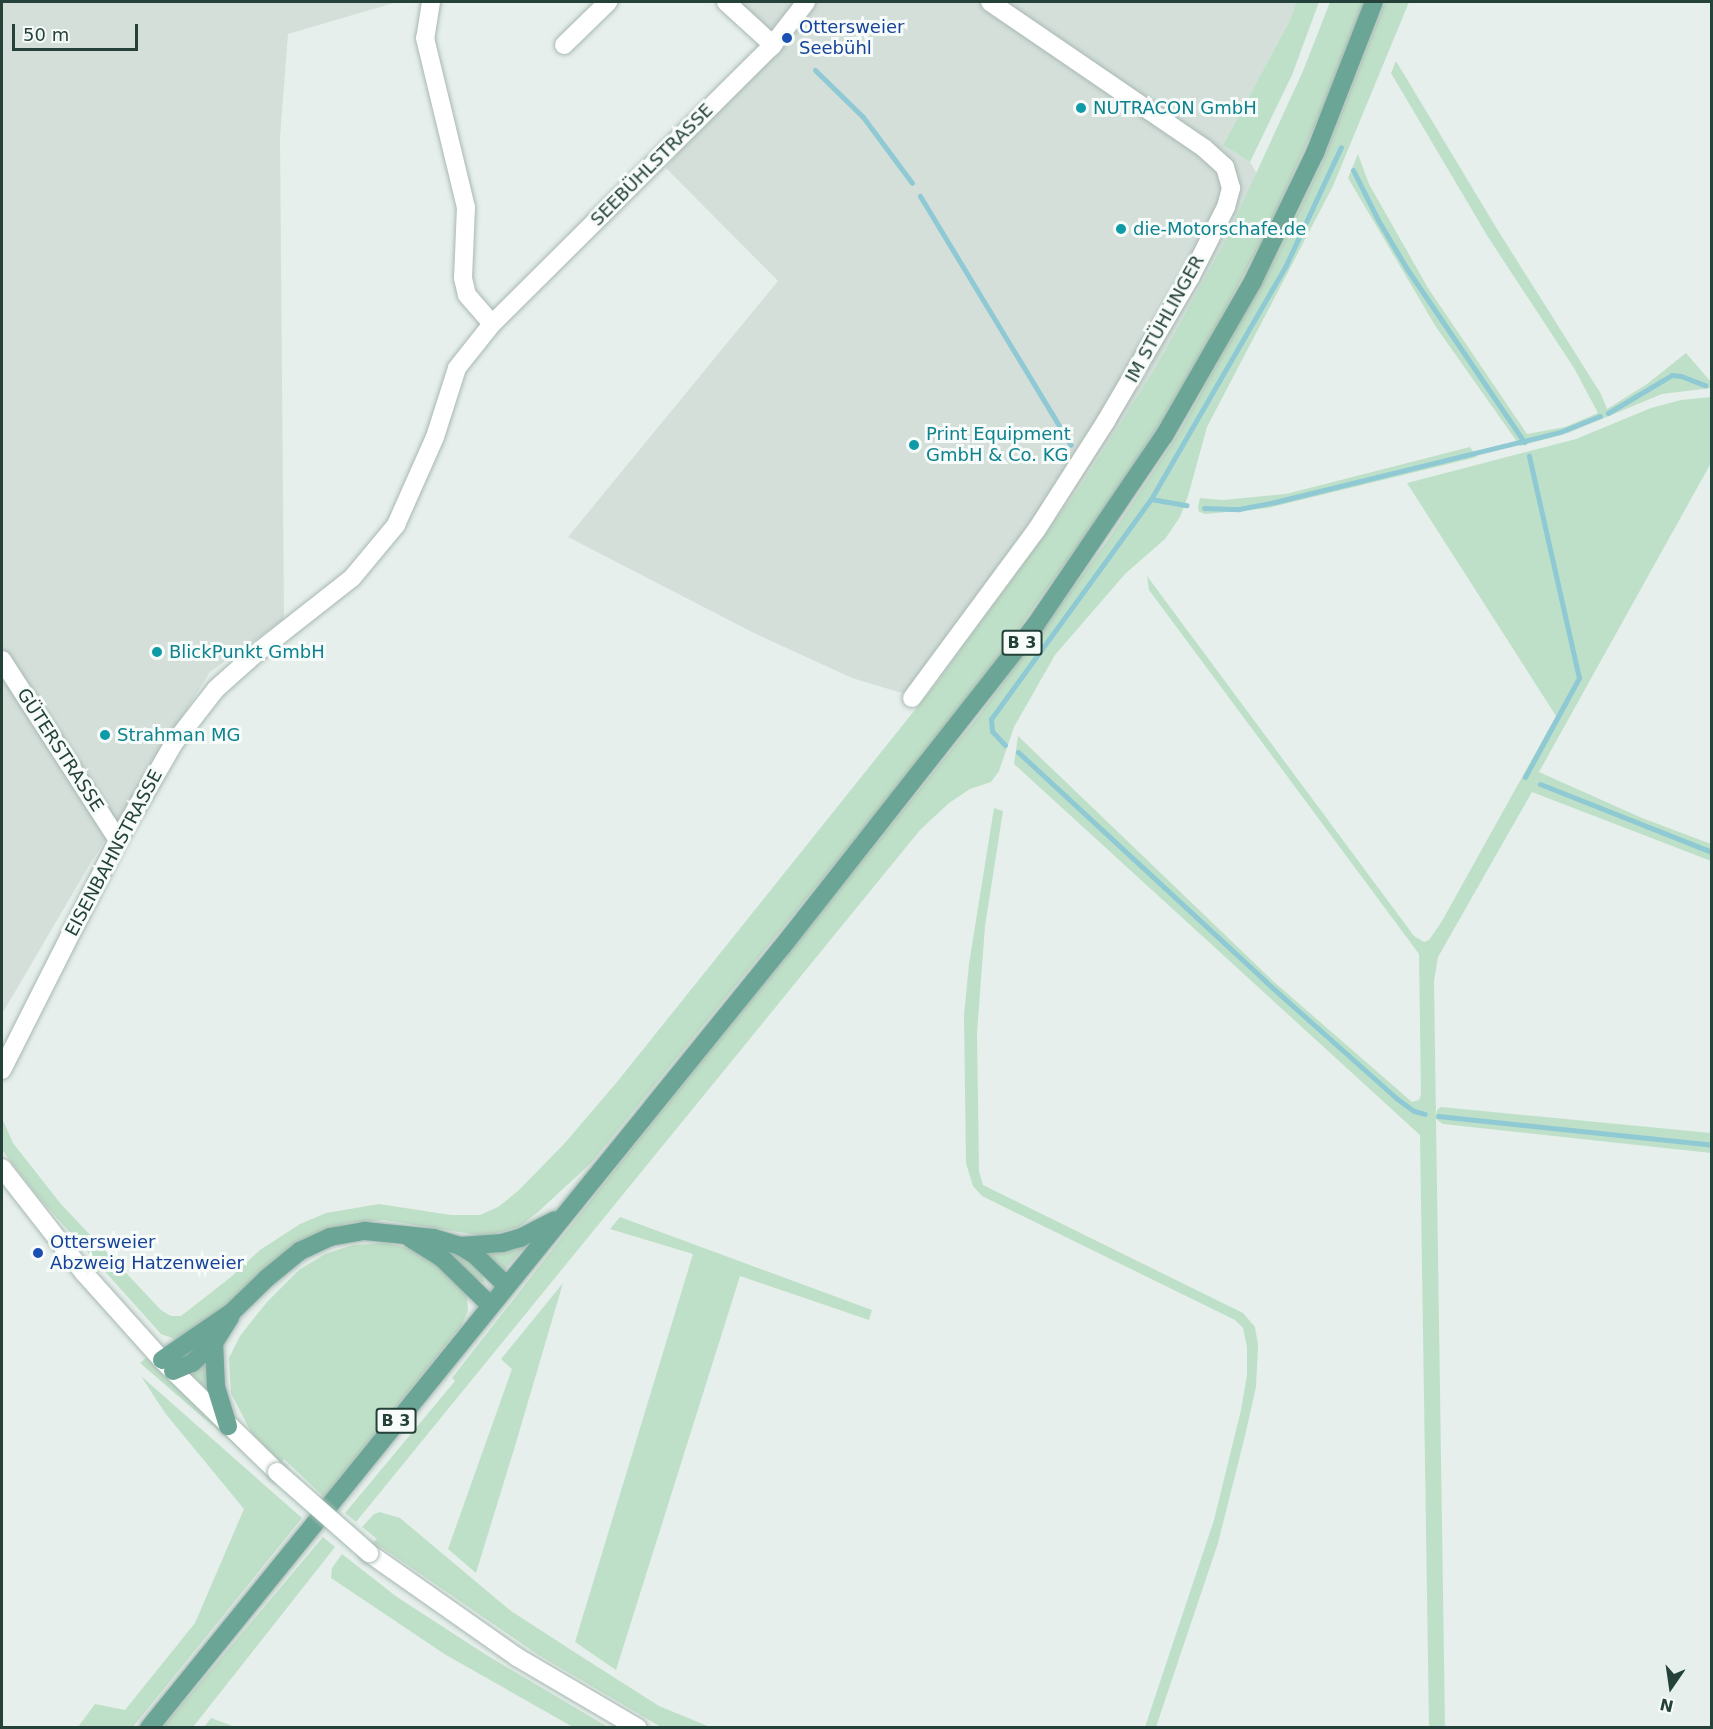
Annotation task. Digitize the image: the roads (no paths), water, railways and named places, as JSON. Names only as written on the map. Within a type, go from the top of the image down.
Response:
[{"type":"main road","name":"B 3","points":[[149,1728],[782,947],[1029,634],[1164,436],[1253,281],[1315,153],[1374,2]]},
{"type":"main road","points":[[460,1246],[502,1244],[520,1238],[562,1217]]},
{"type":"main road","points":[[168,1366],[300,1251],[330,1237],[364,1231],[434,1238],[460,1246],[475,1255],[506,1285]]},
{"type":"main road","points":[[403,1234],[442,1258],[490,1305]]},
{"type":"main road","points":[[168,1366],[192,1363],[214,1343],[232,1312]]},
{"type":"main road","points":[[214,1343],[216,1388],[228,1426]]},
{"type":"street","points":[[431,2],[425,39],[466,207],[463,278],[467,295],[492,324]]},
{"type":"street","points":[[564,45],[608,2]]},
{"type":"street","points":[[726,2],[773,45]]},
{"type":"street","name":"SEEBÜHLSTRASSE","points":[[492,324],[773,45],[806,2]]},
{"type":"street","name":"IM STÜHLINGER","points":[[912,698],[1037,529],[1106,421],[1190,278],[1226,207],[1231,188],[1225,167],[1204,148],[990,2]]},
{"type":"street","name":"EISENBAHNSTRASSE","points":[[2,1070],[118,840],[174,743],[216,689],[254,655],[352,578],[396,525],[435,437],[457,368],[492,324]]},
{"type":"street","name":"GÜTERSTRASSE","points":[[2,660],[118,840]]},
{"type":"street","points":[[2,1168],[78,1266],[168,1366],[277,1472],[369,1552],[517,1657],[638,1728]]},
{"type":"waterway","points":[[815,70],[863,117],[912,183]]},
{"type":"waterway","points":[[1005,745],[992,731],[991,719],[1151,499],[1286,265],[1341,147]]},
{"type":"waterway","points":[[1353,170],[1378,220],[1407,269],[1524,442]]},
{"type":"waterway","points":[[920,196],[1071,445]]},
{"type":"waterway","points":[[1608,413],[1672,375],[1705,385]]},
{"type":"waterway","points":[[1204,508],[1239,509],[1275,502],[1560,432],[1600,416]]},
{"type":"waterway","points":[[1525,777],[1579,678],[1529,456]]},
{"type":"waterway","points":[[1151,499],[1186,505]]},
{"type":"waterway","points":[[1018,752],[1266,982],[1396,1098],[1414,1111],[1425,1114]]},
{"type":"waterway","points":[[1540,784],[1712,852]]},
{"type":"waterway","points":[[1438,1116],[1712,1145]]},
{"type":"place","name":"Ottersweier Seebühl","points":[[787,38]]},
{"type":"place","name":"NUTRACON GmbH","points":[[1081,108]]},
{"type":"place","name":"die-Motorschafe.de","points":[[1121,229]]},
{"type":"place","name":"Print Equipment GmbH & Co. KG","points":[[914,445]]},
{"type":"place","name":"BlickPunkt GmbH","points":[[157,652]]},
{"type":"place","name":"Strahman MG","points":[[105,735]]},
{"type":"place","name":"Ottersweier Abzweig Hatzenweier","points":[[38,1253]]}]
